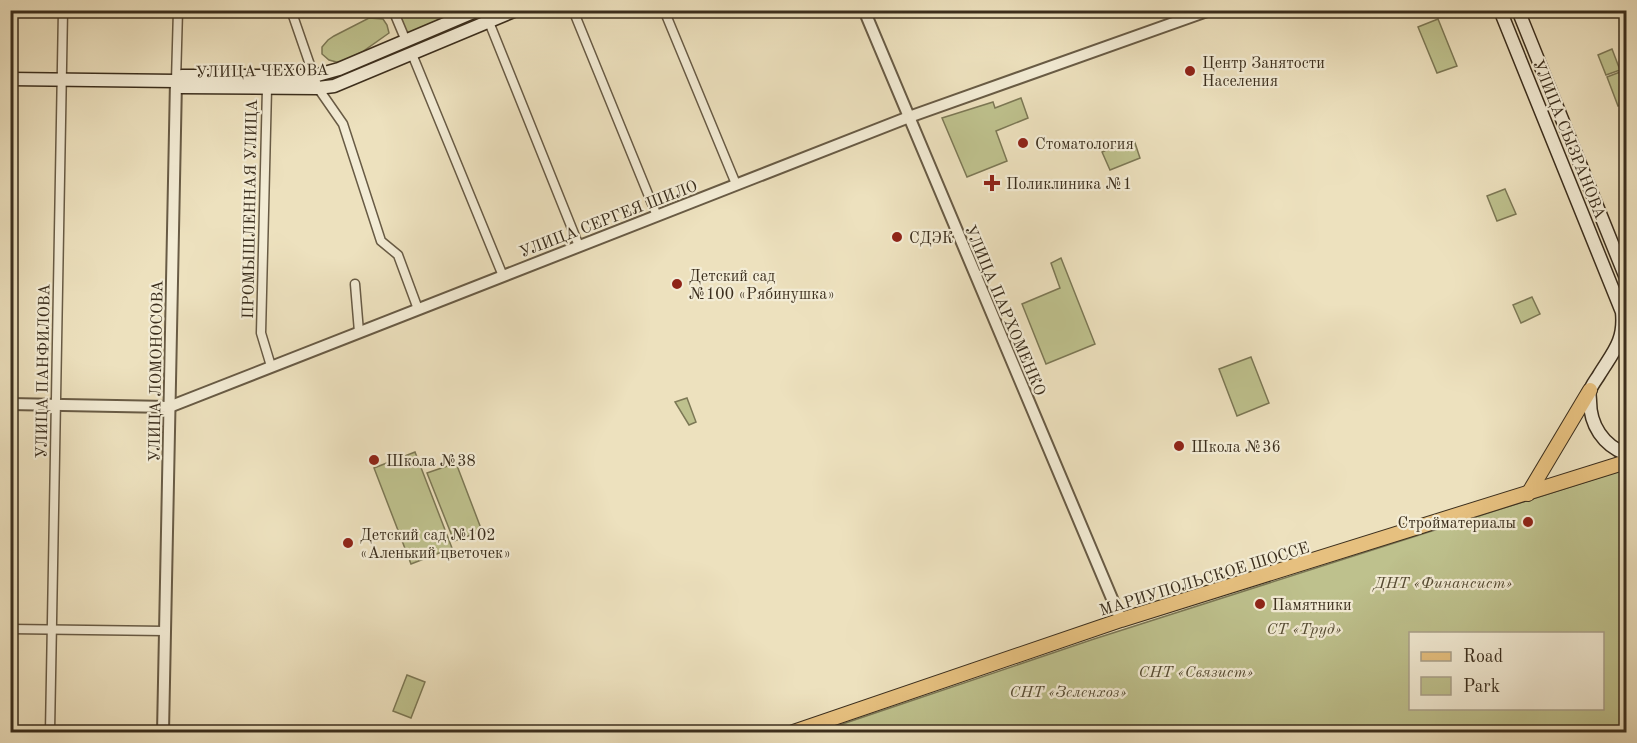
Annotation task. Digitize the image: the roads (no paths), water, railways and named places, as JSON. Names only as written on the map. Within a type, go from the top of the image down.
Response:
[{"type":"main road","name":"УЛИЦА ЧЕХОВА","points":[[177,81],[181,87],[267,88],[316,82],[329,73],[478,10]]},
{"type":"main road","name":"УЛИЦА ЧЕХОВА","points":[[10,78],[177,81],[182,76],[316,82],[334,86],[516,10]]},
{"type":"main road","name":"УЛИЦА СЫЗРАНОВА","points":[[1500,10],[1622,312],[1624,327],[1616,348],[1590,390]]},
{"type":"main road","name":"УЛИЦА СЫЗРАНОВА","points":[[1518,10],[1626,278]]},
{"type":"main road","points":[[1541,110],[1557,104]]},
{"type":"main road","points":[[1590,390],[1590,416],[1598,432],[1607,443],[1626,454]]},
{"type":"main road","points":[[1528,494],[1590,390]]},
{"type":"main road","name":"МАРИУПОЛЬСКОЕ ШОССЕ","points":[[793,732],[1121,620],[1626,462]]},
{"type":"street","name":"УЛИЦА ПАНФИЛОВА","points":[[50,732],[63,10]]},
{"type":"street","name":"УЛИЦА ЛОМОНОСОВА","points":[[164,732],[178,10]]},
{"type":"street","points":[[291,10],[316,82],[343,124],[381,241],[398,255],[418,309]]},
{"type":"street","points":[[393,10],[406,41]]},
{"type":"street","points":[[573,10],[657,216]]},
{"type":"street","points":[[664,10],[736,184]]},
{"type":"street","name":"УЛИЦА ПАРХОМЕНКО","points":[[864,10],[1121,620]]},
{"type":"street","name":"УЛИЦА СЕРГЕЯ ШИЛО","points":[[10,404],[169,407],[909,117],[1210,10]]},
{"type":"street","points":[[489,22],[579,246]]},
{"type":"street","points":[[412,54],[503,276]]},
{"type":"street","name":"ПРОМЫШЛЕННАЯ УЛИЦА","points":[[267,88],[261,333],[271,366]]},
{"type":"street","points":[[355,284],[358,332]]},
{"type":"street","points":[[10,629],[165,631]]},
{"type":"place","name":"Центр Занятости Населения","points":[[1190,71]]},
{"type":"place","name":"Стоматология","points":[[1023,143]]},
{"type":"place","name":"Поликлиника №1","points":[[992,183]]},
{"type":"place","name":"СДЭК","points":[[897,237]]},
{"type":"place","name":"Детский сад №100 «Рябинушка»","points":[[677,284]]},
{"type":"place","name":"Школа №36","points":[[1179,446]]},
{"type":"place","name":"Школа №38","points":[[374,460]]},
{"type":"place","name":"Стройматериалы","points":[[1528,522]]},
{"type":"place","name":"Детский сад №102 «Аленький цветочек»","points":[[348,543]]},
{"type":"place","name":"Памятники","points":[[1260,604]]},
{"type":"park label","name":"ДНТ «Финансист»","points":[[1443,582]]},
{"type":"park label","name":"СТ «Труд»","points":[[1304,628]]},
{"type":"park label","name":"СНТ «Связист»","points":[[1196,671]]},
{"type":"park label","name":"СНТ «Зеленхоз»","points":[[1068,691]]}]
